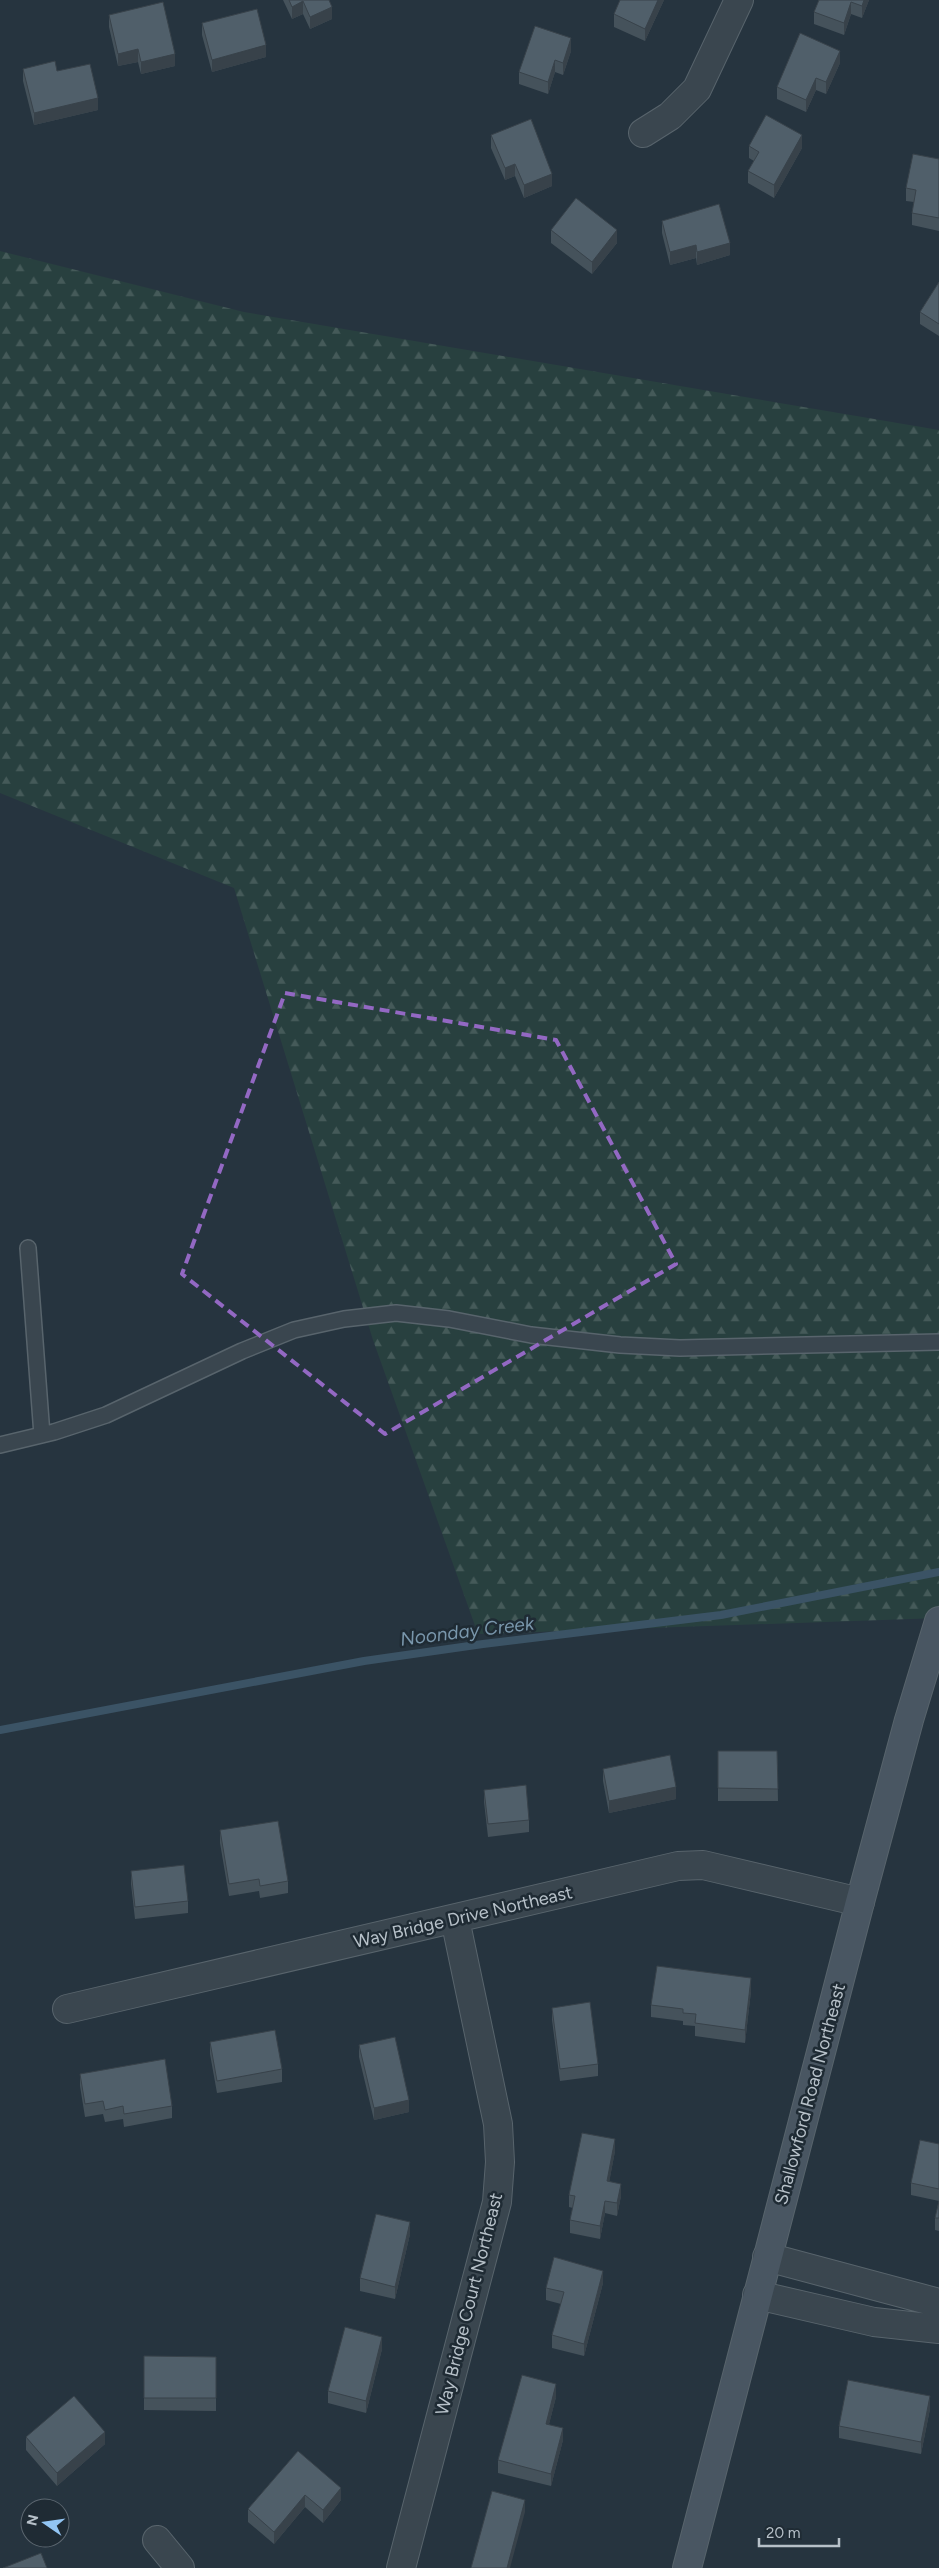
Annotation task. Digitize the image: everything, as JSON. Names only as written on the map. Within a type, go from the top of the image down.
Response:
[{"type":"street","points":[[643,133],[670,116],[697,89],[739,0]]},
{"type":"street","name":"Shallowford Road Northeast","points":[[687,2568],[860,1902],[939,1621]]},
{"type":"street","name":"Way Bridge Drive Northeast","points":[[67,2009],[678,1866],[703,1866],[860,1902]]},
{"type":"street","name":"Way Bridge Court Northeast","points":[[401,2568],[497,2202],[500,2162],[498,2124],[455,1919]]},
{"type":"street","points":[[767,2257],[939,2303]]},
{"type":"street","points":[[757,2295],[874,2322],[939,2329]]},
{"type":"street","points":[[157,2540],[180,2568]]},
{"type":"lane","points":[[28,1248],[42,1435]]},
{"type":"lane","points":[[0,1445],[42,1435],[106,1415],[242,1351],[294,1330],[344,1319],[396,1313],[449,1319],[531,1335],[630,1345],[707,1347],[939,1342]]},
{"type":"highlighted area","points":[[285,993],[556,1040],[676,1264],[385,1434],[182,1274]]},
{"type":"green space","points":[[0,251],[244,312],[939,430],[939,1618],[478,1634],[373,1340],[234,888],[0,793]]},
{"type":"building","points":[[289,0],[329,0],[332,7],[310,17],[303,1],[292,7]]},
{"type":"building","points":[[620,0],[658,0],[645,29],[614,14]]},
{"type":"building","points":[[819,0],[864,0],[862,6],[851,2],[844,23],[814,12]]},
{"type":"building","points":[[163,2],[175,54],[141,62],[138,49],[118,54],[109,15]]},
{"type":"building","points":[[257,9],[266,45],[212,60],[202,23]]},
{"type":"building","points":[[535,26],[571,38],[563,63],[555,60],[548,82],[519,72]]},
{"type":"building","points":[[800,33],[840,51],[826,82],[816,78],[806,100],[777,87]]},
{"type":"building","points":[[55,61],[57,71],[90,64],[98,98],[34,113],[23,69]]},
{"type":"building","points":[[766,115],[802,135],[774,185],[748,171],[759,152],[749,146]]},
{"type":"building","points":[[531,119],[552,174],[524,185],[515,164],[505,168],[491,135]]},
{"type":"building","points":[[913,154],[939,159],[939,218],[912,213],[916,190],[906,188]]},
{"type":"building","points":[[576,198],[617,230],[592,262],[551,230]]},
{"type":"building","points":[[719,204],[730,243],[697,252],[696,245],[670,252],[662,221]]},
{"type":"building","points":[[939,282],[939,324],[920,312]]},
{"type":"building","points":[[718,1751],[777,1751],[778,1789],[718,1788]]},
{"type":"building","points":[[670,1755],[676,1787],[609,1801],[603,1769]]},
{"type":"building","points":[[526,1785],[529,1820],[488,1824],[484,1790]]},
{"type":"building","points":[[278,1821],[288,1881],[260,1886],[259,1879],[229,1884],[220,1830]]},
{"type":"building","points":[[184,1865],[188,1901],[135,1907],[131,1871]]},
{"type":"building","points":[[657,1966],[751,1978],[745,2030],[695,2023],[696,2014],[683,2013],[683,2009],[651,2005]]},
{"type":"building","points":[[590,2002],[598,2064],[560,2069],[552,2008]]},
{"type":"building","points":[[275,2030],[282,2069],[217,2081],[210,2042]]},
{"type":"building","points":[[395,2037],[409,2100],[374,2108],[359,2045]]},
{"type":"building","points":[[165,2059],[172,2106],[124,2114],[123,2106],[105,2110],[103,2101],[85,2104],[80,2074]]},
{"type":"building","points":[[582,2133],[615,2139],[607,2181],[621,2184],[617,2203],[605,2201],[600,2226],[570,2220],[575,2196],[569,2195]]},
{"type":"building","points":[[920,2140],[939,2144],[939,2189],[911,2183]]},
{"type":"building","points":[[939,2201],[939,2218],[935,2218]]},
{"type":"building","points":[[376,2214],[410,2222],[395,2287],[360,2278]]},
{"type":"building","points":[[554,2257],[603,2271],[584,2344],[552,2335],[564,2292],[546,2288]]},
{"type":"building","points":[[345,2327],[382,2337],[366,2401],[328,2391]]},
{"type":"building","points":[[144,2356],[216,2357],[216,2398],[144,2398]]},
{"type":"building","points":[[522,2375],[556,2384],[546,2424],[563,2428],[551,2474],[498,2460]]},
{"type":"building","points":[[848,2380],[930,2396],[921,2442],[839,2426]]},
{"type":"building","points":[[74,2396],[105,2432],[57,2473],[26,2437]]},
{"type":"building","points":[[298,2451],[341,2488],[323,2510],[305,2495],[274,2532],[248,2509]]},
{"type":"building","points":[[492,2491],[525,2500],[507,2568],[471,2568]]},
{"type":"building","points":[[41,2553],[47,2568],[3,2568]]},
{"type":"waterway","name":"Noonday Creek","points":[[0,1730],[364,1661],[483,1644],[721,1615],[939,1572]]}]
